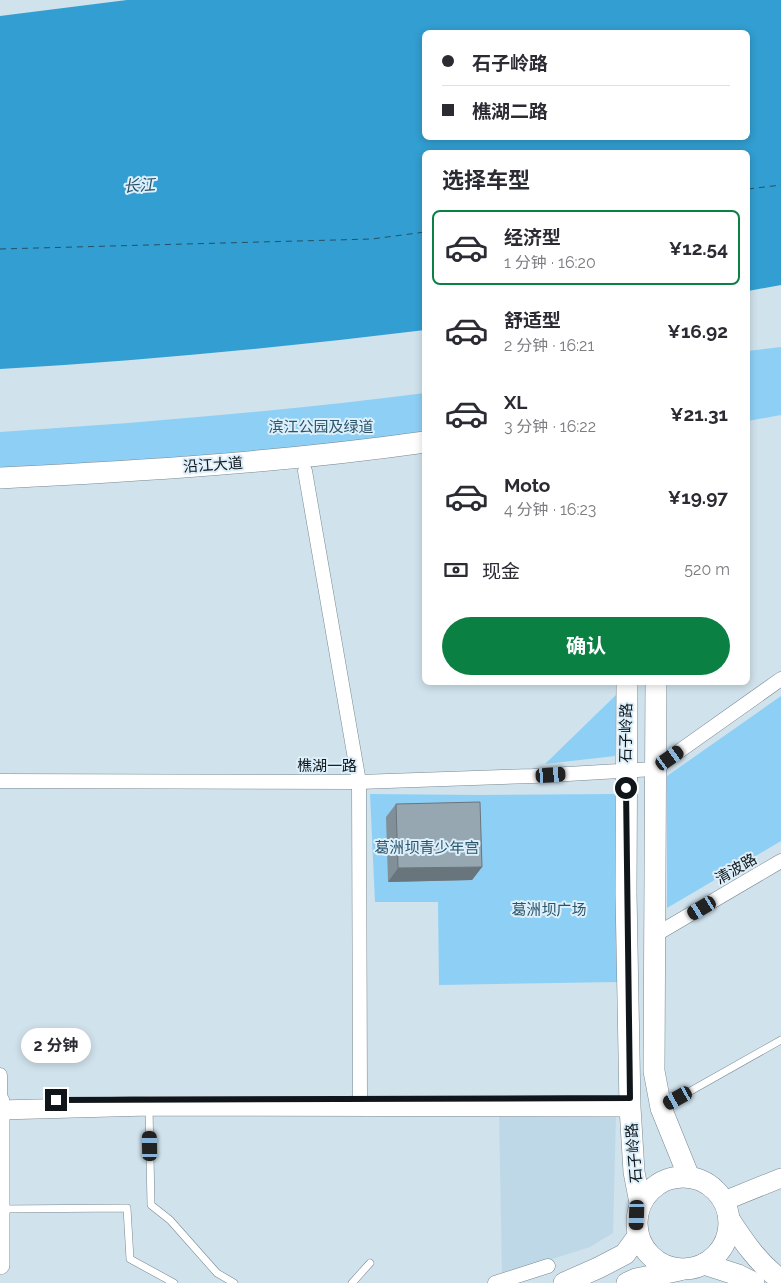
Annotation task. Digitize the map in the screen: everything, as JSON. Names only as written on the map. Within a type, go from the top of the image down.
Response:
[{"type":"main road","name":"沿江大道","points":[[0,478],[109,473],[272,461],[422,442]]},
{"type":"main road","name":"沿江大道","points":[[0,491],[304,471],[422,455]]},
{"type":"main road","name":"石子岭路","points":[[627,685],[626,893],[630,1102],[634,1172],[640,1203]]},
{"type":"main road","name":"石子岭路","points":[[656,685],[654,769],[654,1071],[661,1108],[689,1177]]},
{"type":"main road","points":[[0,1265],[0,1101],[149,1098],[360,1098],[630,1102]]},
{"type":"main road","points":[[0,1110],[149,1106],[630,1102]]},
{"type":"main road","points":[[754,1283],[738,1275],[695,1267],[675,1268],[663,1265],[653,1258],[644,1248],[636,1227],[640,1203],[648,1191],[660,1182],[674,1177],[689,1177],[709,1185],[715,1190],[742,1239],[770,1272],[781,1280]]},
{"type":"main road","points":[[726,1210],[781,1178]]},
{"type":"main road","points":[[627,1283],[636,1279],[695,1267],[718,1253],[725,1243],[728,1231],[726,1210]]},
{"type":"main road","points":[[564,1283],[626,1254],[638,1236]]},
{"type":"street","points":[[304,471],[359,782],[360,1098]]},
{"type":"street","points":[[654,769],[781,679]]},
{"type":"street","name":"樵湖一路","points":[[0,781],[359,782],[532,776],[654,769]]},
{"type":"street","name":"清波路","points":[[655,935],[781,861]]},
{"type":"street","points":[[0,1075],[0,1101]]},
{"type":"street","points":[[495,1283],[548,1266]]},
{"type":"lane","points":[[661,1108],[781,1040]]},
{"type":"lane","points":[[149,1106],[150,1205],[170,1220],[217,1273],[234,1283]]},
{"type":"lane","points":[[1,1209],[127,1208],[130,1259],[174,1283]]},
{"type":"lane","points":[[352,1283],[370,1262]]},
{"type":"shaded area","points":[[616,1114],[613,1233],[590,1247],[502,1275],[499,1115]]},
{"type":"green space","points":[[781,347],[781,415],[750,421],[750,351]]},
{"type":"green space","name":"滨江公园及绿道","points":[[422,393],[422,435],[322,450],[0,471],[0,432],[213,416]]},
{"type":"green space","points":[[617,694],[615,756],[545,764]]},
{"type":"green space","points":[[781,696],[781,841],[667,908],[667,776]]},
{"type":"green space","name":"葛洲坝广场","points":[[370,794],[615,794],[618,982],[439,985],[438,902],[375,902]]},
{"type":"water","name":"长江","points":[[127,0],[781,0],[781,285],[750,291],[750,150],[422,150],[422,330],[213,353],[0,369],[0,16]]},
{"type":"building","name":"葛洲坝青少年宫","points":[[480,802],[482,867],[398,868],[396,804]]},
{"type":"ferry route","points":[[750,189],[781,185]]},
{"type":"ferry route","points":[[0,249],[372,239],[422,232]]},
{"type":"route","points":[[56,1100],[149,1098],[630,1098],[626,788]]}]
